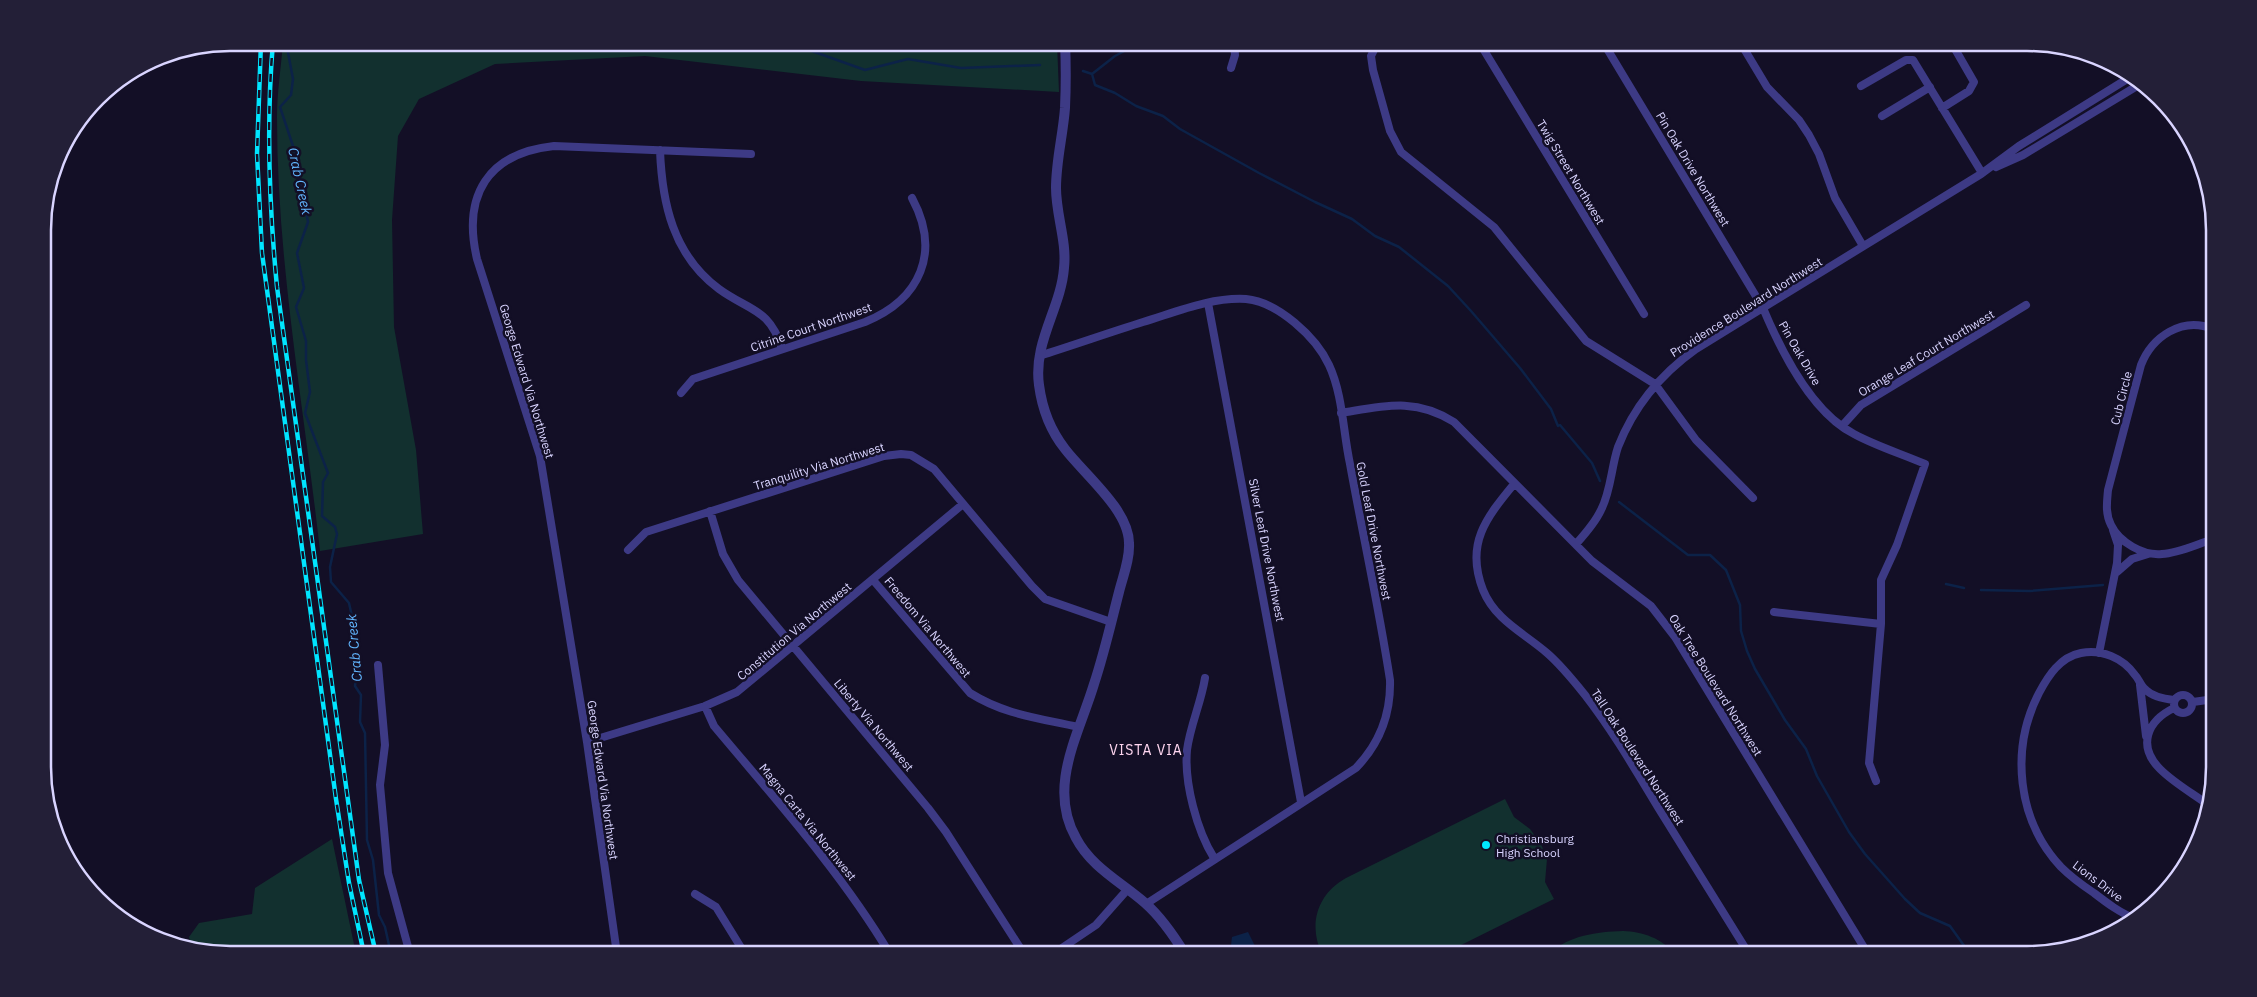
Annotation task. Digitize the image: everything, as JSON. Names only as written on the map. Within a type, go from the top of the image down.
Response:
[{"type":"street","points":[[1065,51],[1065,108],[1056,184],[1065,253],[1064,269],[1057,300],[1043,337],[1039,356],[1038,381],[1046,417],[1055,433],[1065,449],[1120,513],[1130,541],[1128,559],[1094,686],[1078,727],[1066,767],[1064,780],[1066,808],[1069,824],[1086,853],[1098,867],[1146,904],[1162,921],[1179,946]]},
{"type":"street","points":[[1232,68],[1235,51]]},
{"type":"street","points":[[1374,51],[1371,56],[1373,70],[1390,131],[1401,152],[1494,227],[1586,340],[1655,384],[1696,440],[1753,498]]},
{"type":"street","name":"Twig Street Northwest","points":[[1484,51],[1644,314]]},
{"type":"street","name":"Pin Oak Drive Northwest","points":[[1609,51],[1763,308]]},
{"type":"street","points":[[1745,51],[1767,87],[1798,120],[1809,135],[1819,154],[1835,198],[1863,246]]},
{"type":"street","points":[[1942,108],[1968,91],[1974,82],[1956,51]]},
{"type":"street","points":[[1861,86],[1909,59],[1916,62],[1982,173]]},
{"type":"street","name":"Providence Boulevard Northwest","points":[[1576,544],[1601,510],[1624,434],[1655,384],[1671,368],[1691,353],[1982,173],[2020,146],[2125,80]]},
{"type":"street","points":[[1882,116],[1930,86]]},
{"type":"street","name":"Providence Boulevard Northwest","points":[[1982,173],[2023,156],[2134,87]]},
{"type":"street","name":"George Edward Via Northwest","points":[[616,946],[587,742],[540,456],[477,259],[473,241],[472,214],[477,197],[491,173],[504,162],[534,148],[554,146],[751,154]]},
{"type":"street","points":[[660,150],[661,179],[669,219],[688,256],[717,287],[762,314],[772,323],[778,333],[782,349]]},
{"type":"street","name":"Citrine Court Northwest","points":[[681,393],[693,379],[881,316],[905,296],[923,268],[925,251],[925,234],[921,215],[912,198]]},
{"type":"street","name":"Gold Leaf Drive Northwest","points":[[1039,356],[1208,303],[1228,299],[1249,300],[1270,307],[1296,324],[1317,345],[1329,366],[1338,391],[1387,658],[1390,701],[1385,722],[1368,756],[1356,768],[1214,858],[1146,904]]},
{"type":"street","name":"Silver Leaf Drive Northwest","points":[[1208,303],[1301,802]]},
{"type":"street","name":"Orange Leaf Court Northwest","points":[[1842,426],[1862,404],[2026,305]]},
{"type":"street","name":"Pin Oak Drive","points":[[1763,308],[1772,329],[1809,392],[1831,417],[1853,434],[1925,464],[1897,544],[1881,580],[1881,624]]},
{"type":"street","name":"Cub Circle","points":[[2099,653],[2116,574],[2118,545],[2106,508],[2108,490],[2144,356],[2154,342],[2171,330],[2191,325],[2206,328]]},
{"type":"street","name":"Oak Tree Boulevard Northwest","points":[[1341,413],[1391,404],[1424,407],[1438,412],[1454,422],[1592,561],[1639,595],[1664,620],[1863,946]]},
{"type":"street","name":"Tranquility Via Northwest","points":[[628,550],[646,532],[884,456],[901,454],[911,456],[934,469],[1045,599],[1111,622]]},
{"type":"street","name":"Tall Oak Boulevard Northwest","points":[[1514,484],[1484,523],[1479,540],[1477,563],[1488,600],[1498,614],[1511,626],[1548,654],[1585,696],[1630,762],[1744,946]]},
{"type":"street","name":"Constitution Via Northwest","points":[[587,742],[705,706],[737,692],[963,504]]},
{"type":"street","name":"Liberty Via Northwest","points":[[710,511],[718,540],[730,567],[747,592],[946,832],[1019,946]]},
{"type":"street","points":[[2111,525],[2130,544],[2148,554]]},
{"type":"street","points":[[2116,574],[2123,565],[2132,559],[2148,554],[2169,553],[2206,541]]},
{"type":"street","name":"Freedom Via Northwest","points":[[872,580],[970,693],[990,705],[1008,712],[1078,727]]},
{"type":"street","points":[[1774,612],[1881,624],[1869,763],[1876,780]]},
{"type":"street","name":"Lions Drive","points":[[2127,915],[2118,911],[2061,867],[2039,835],[2032,821],[2022,786],[2021,758],[2024,732],[2029,713],[2042,686],[2055,668],[2069,658],[2082,653],[2099,653],[2114,658],[2126,665],[2144,690],[2174,704]]},
{"type":"street","points":[[378,666],[385,745],[380,785],[388,873],[408,946]]},
{"type":"street","points":[[1205,678],[1187,750],[1188,774],[1200,829],[1214,858]]},
{"type":"street","points":[[2139,681],[2146,740],[2158,768],[2202,801]]},
{"type":"street","points":[[2146,740],[2150,727],[2158,717],[2174,704],[2180,695],[2187,696],[2194,702]]},
{"type":"street","points":[[2194,702],[2206,700]]},
{"type":"street","points":[[2174,704],[2182,713],[2188,712],[2193,707],[2194,702]]},
{"type":"street","name":"Magna Carta Via Northwest","points":[[705,706],[714,726],[827,861],[885,946]]},
{"type":"street","points":[[1065,946],[1096,925],[1127,890]]},
{"type":"street","points":[[695,894],[716,908],[740,946]]},
{"type":"green space","points":[[282,51],[1057,51],[1059,92],[861,81],[645,56],[495,64],[419,99],[398,136],[392,220],[394,327],[416,450],[423,534],[320,551],[292,335],[281,227],[278,172],[278,90]]},
{"type":"green space","points":[[1505,799],[1514,817],[1530,829],[1541,844],[1547,859],[1545,882],[1554,899],[1459,946],[1319,946],[1316,932],[1318,911],[1328,893],[1346,878]]},
{"type":"green space","points":[[332,839],[354,946],[230,946],[190,941],[189,937],[199,923],[252,914],[255,888]]},
{"type":"green space","points":[[1623,931],[1638,933],[1652,937],[1666,946],[1560,946],[1574,939],[1603,932]]},
{"type":"water","points":[[1248,932],[1255,946],[1231,946],[1232,937]]},
{"type":"waterway","name":"Crab Creek","points":[[288,51],[293,79],[291,95],[280,107],[295,152],[308,222],[297,253],[304,288],[296,307],[306,341],[310,392],[305,413],[328,473],[323,482],[322,516],[335,527],[337,534],[330,567],[331,582],[349,603],[353,621],[357,670],[355,686],[361,695],[360,722],[365,733],[367,840],[373,860],[379,915],[385,927],[389,946]]},
{"type":"waterway","points":[[812,51],[865,70],[908,59],[961,68],[1040,65]]},
{"type":"waterway","points":[[1092,74],[1124,51]]},
{"type":"waterway","points":[[1083,71],[1092,74]]},
{"type":"waterway","points":[[1092,74],[1095,85],[1115,93],[1136,106],[1163,116],[1180,129],[1259,173],[1352,219],[1375,236],[1399,247],[1448,286],[1520,368],[1551,409],[1558,426],[1560,425],[1592,463],[1600,481]]},
{"type":"waterway","points":[[1619,502],[1688,555],[1710,555],[1726,570],[1740,605],[1741,631],[1755,669],[1785,720],[1806,749],[1817,776],[1849,832],[1865,854],[1905,899],[1920,913],[1950,926],[1964,946]]},
{"type":"waterway","points":[[1946,584],[1964,588]]},
{"type":"waterway","points":[[1981,590],[2030,591],[2103,585]]},
{"type":"railway","points":[[261,51],[257,154],[262,253],[336,799],[349,883],[362,946]]},
{"type":"railway","points":[[272,51],[269,164],[277,287],[359,880],[374,946]]},
{"type":"place","name":"Christiansburg High School","points":[[1486,845]]},
{"type":"district","name":"VISTA VIA","points":[[1146,750]]}]
